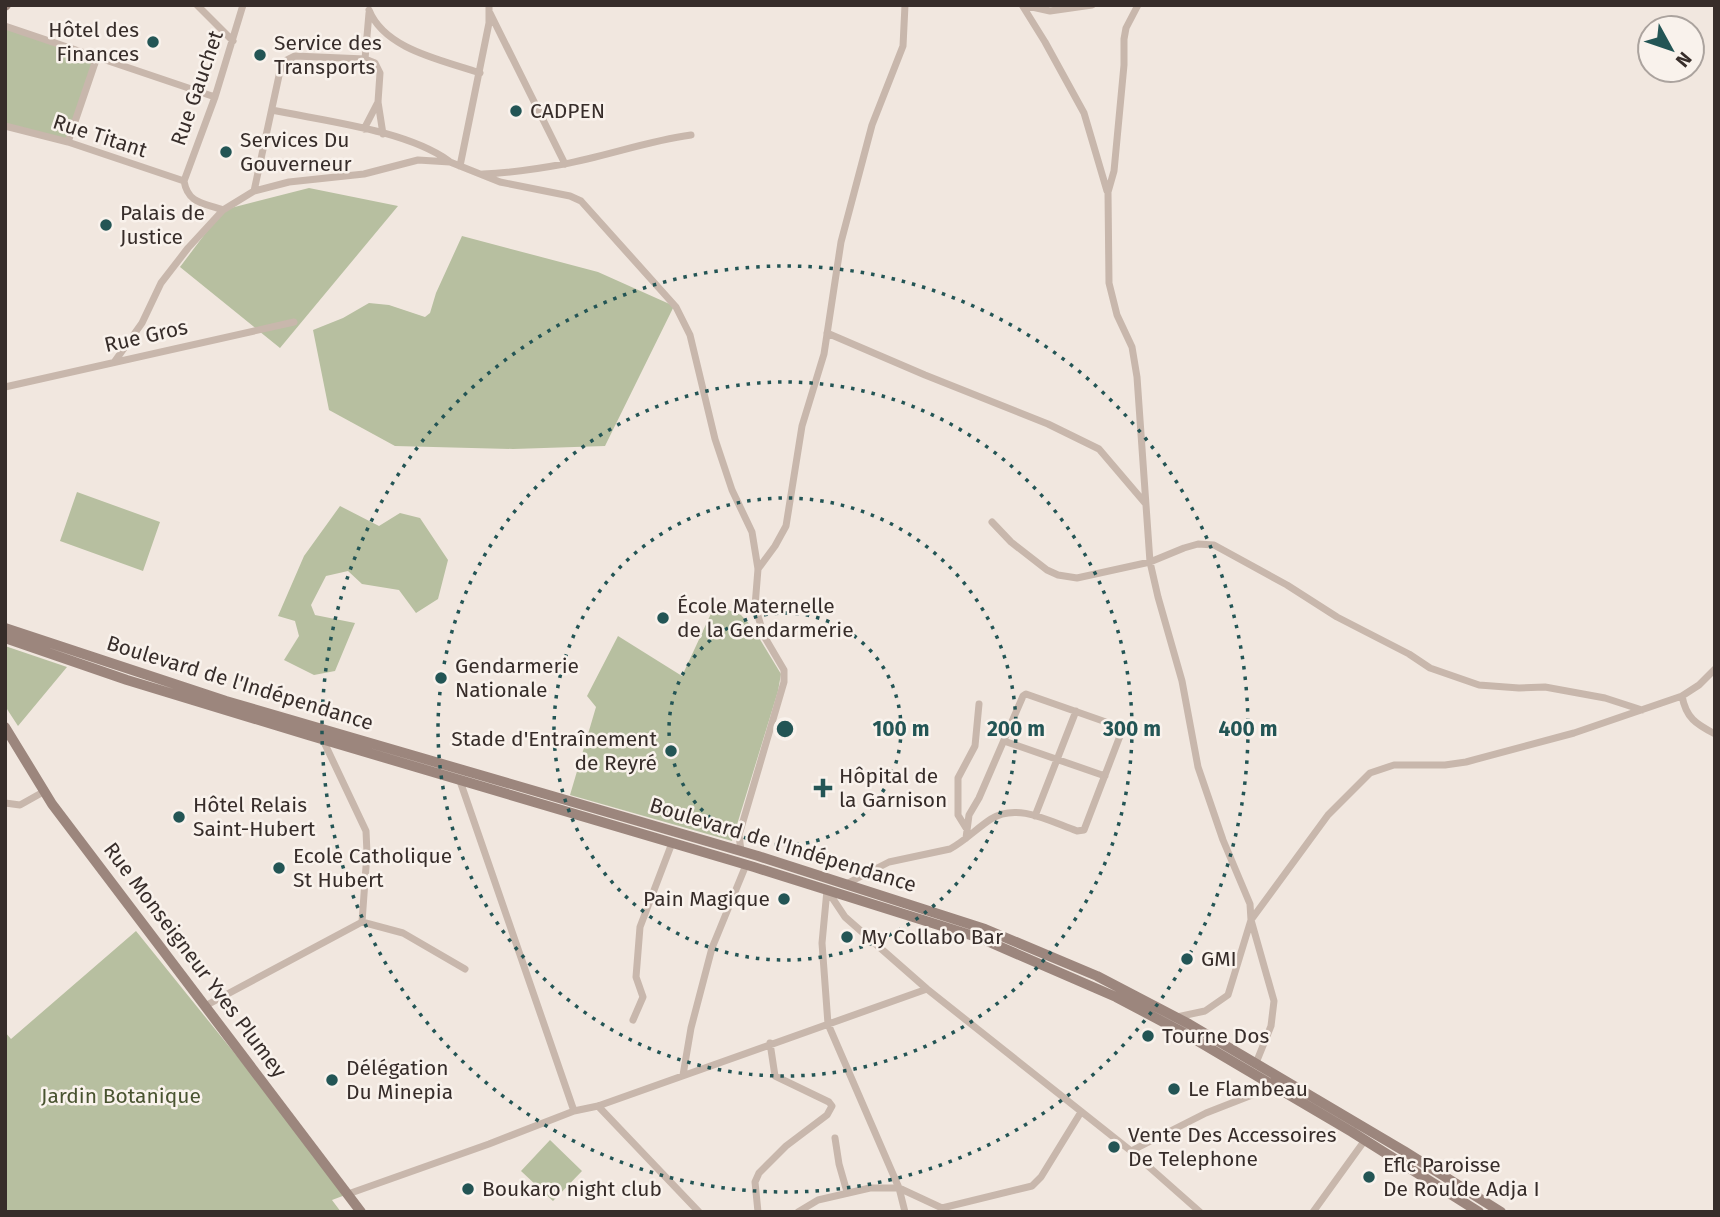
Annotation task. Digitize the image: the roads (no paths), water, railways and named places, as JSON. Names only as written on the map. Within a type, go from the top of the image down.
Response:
[{"type":"main road","name":"Boulevard de l'Indépendance","points":[[5,628],[238,705],[848,883],[985,929],[1097,976],[1177,1017],[1404,1150],[1501,1212]]},
{"type":"main road","name":"Boulevard de l'Indépendance","points":[[5,638],[127,680],[981,938],[1116,997],[1184,1033],[1365,1140],[1479,1212]]},
{"type":"main road","name":"Rue Monseigneur Yves Plumey","points":[[5,727],[45,791],[361,1212]]},
{"type":"street","points":[[197,5],[233,41]]},
{"type":"street","name":"Rue Gauchet","points":[[184,181],[215,97],[243,5]]},
{"type":"street","points":[[758,569],[786,526],[802,426],[824,354],[841,242],[872,125],[903,46],[905,5]]},
{"type":"street","points":[[1023,5],[1050,11],[1092,5]]},
{"type":"street","points":[[1023,5],[1084,113],[1108,192],[1109,283],[1117,314],[1132,347],[1137,377],[1150,562],[1182,681],[1198,766],[1223,840],[1250,904],[1251,920],[1274,1000],[1271,1026],[1256,1063]]},
{"type":"street","points":[[1108,192],[1114,171],[1124,38],[1138,5]]},
{"type":"street","points":[[365,59],[369,8]]},
{"type":"street","points":[[369,8],[373,20],[381,29],[406,46],[480,73]]},
{"type":"street","points":[[460,166],[480,73],[490,9]]},
{"type":"street","points":[[490,9],[565,164]]},
{"type":"street","points":[[5,26],[215,97]]},
{"type":"street","points":[[254,191],[280,71],[287,60],[304,55],[365,59],[375,63],[379,67],[378,102],[383,134]]},
{"type":"street","points":[[68,142],[97,57]]},
{"type":"street","points":[[364,129],[378,102]]},
{"type":"street","points":[[272,110],[383,134],[425,147],[450,162],[500,182],[570,196],[581,201],[676,307],[690,335],[715,439],[732,490],[752,532],[758,569],[755,606],[760,627],[784,670],[784,682],[739,835],[741,851]]},
{"type":"street","name":"Rue Titant","points":[[5,126],[68,142],[184,181]]},
{"type":"street","points":[[479,174],[565,164],[664,139],[691,135]]},
{"type":"street","points":[[115,361],[142,323],[161,283],[188,248],[223,210],[254,191],[289,182],[364,174],[418,160],[450,162]]},
{"type":"street","points":[[184,181],[186,193],[192,199],[223,210]]},
{"type":"street","name":"Rue Gros","points":[[5,387],[294,322]]},
{"type":"street","points":[[827,333],[1048,424],[1099,449],[1145,503]]},
{"type":"street","points":[[992,522],[1034,561],[1058,575],[1077,578],[1150,562],[1198,544],[1214,545],[1287,585],[1337,618],[1409,654],[1430,668],[1479,685],[1545,687],[1605,698],[1642,710]]},
{"type":"street","points":[[1177,1017],[1205,1011],[1228,995],[1251,920],[1328,815],[1370,772],[1394,765],[1445,765],[1466,762],[1574,733],[1682,696],[1699,685],[1715,669]]},
{"type":"street","points":[[848,883],[889,862],[950,849],[1001,814],[1021,813],[1077,831],[1084,830],[1123,728],[1026,694],[1021,699],[979,798],[970,811],[966,838]]},
{"type":"street","points":[[1682,696],[1687,716],[1695,724],[1715,734]]},
{"type":"street","points":[[966,828],[958,815],[958,778],[975,746],[979,704]]},
{"type":"street","points":[[1035,816],[1076,711]]},
{"type":"street","points":[[323,740],[366,831],[362,922]]},
{"type":"street","points":[[1004,741],[1105,776]]},
{"type":"street","points":[[460,781],[575,1111]]},
{"type":"street","points":[[5,803],[20,805],[45,791]]},
{"type":"street","points":[[633,1020],[643,997],[636,977],[640,927],[672,843]]},
{"type":"street","points":[[683,1075],[691,1028],[712,948],[746,865]]},
{"type":"street","points":[[829,890],[845,918],[926,989],[1131,1151],[1200,1212]]},
{"type":"street","points":[[829,890],[822,943],[828,1024],[899,1188],[905,1212]]},
{"type":"street","points":[[205,1006],[362,922],[403,933],[464,969]]},
{"type":"street","points":[[348,1194],[575,1111],[598,1106],[926,989]]},
{"type":"street","points":[[758,1212],[755,1182],[759,1173],[786,1146],[827,1115],[832,1106],[830,1102],[775,1076],[770,1044]]},
{"type":"street","points":[[1131,1151],[1206,1113],[1275,1086]]},
{"type":"street","points":[[598,1106],[699,1212]]},
{"type":"street","points":[[798,1212],[818,1199],[870,1188],[899,1188],[942,1209],[1032,1186],[1041,1177],[1081,1112]]},
{"type":"street","points":[[835,1138],[839,1164],[848,1192]]},
{"type":"street","points":[[1313,1212],[1365,1140]]},
{"type":"place","name":"Hôtel des Finances","points":[[153,42]]},
{"type":"place","name":"Service des Transports","points":[[260,55]]},
{"type":"place","name":"CADPEN","points":[[516,111]]},
{"type":"place","name":"Services Du Gouverneur","points":[[226,152]]},
{"type":"place","name":"Palais de Justice","points":[[106,225]]},
{"type":"place","name":"École Maternelle de la Gendarmerie","points":[[663,618]]},
{"type":"place","name":"Gendarmerie Nationale","points":[[441,678]]},
{"type":"place","name":"Stade d'Entraînement de Reyré","points":[[671,751]]},
{"type":"place","name":"Hôpital de la Garnison","points":[[823,788]]},
{"type":"place","name":"Hôtel Relais Saint-Hubert","points":[[179,817]]},
{"type":"place","name":"Ecole Catholique St Hubert","points":[[279,868]]},
{"type":"place","name":"Pain Magique","points":[[784,899]]},
{"type":"place","name":"My Collabo Bar","points":[[847,937]]},
{"type":"place","name":"GMI","points":[[1187,959]]},
{"type":"place","name":"Tourne Dos","points":[[1148,1036]]},
{"type":"place","name":"Délégation Du Minepia","points":[[332,1080]]},
{"type":"place","name":"Le Flambeau","points":[[1174,1089]]},
{"type":"place","name":"Vente Des Accessoires De Telephone","points":[[1114,1147]]},
{"type":"place","name":"Eflc Paroisse De Roulde Adja I","points":[[1369,1177]]},
{"type":"place","name":"Boukaro night club","points":[[468,1189]]},
{"type":"park label","name":"Jardin Botanique","points":[[121,1096]]}]
